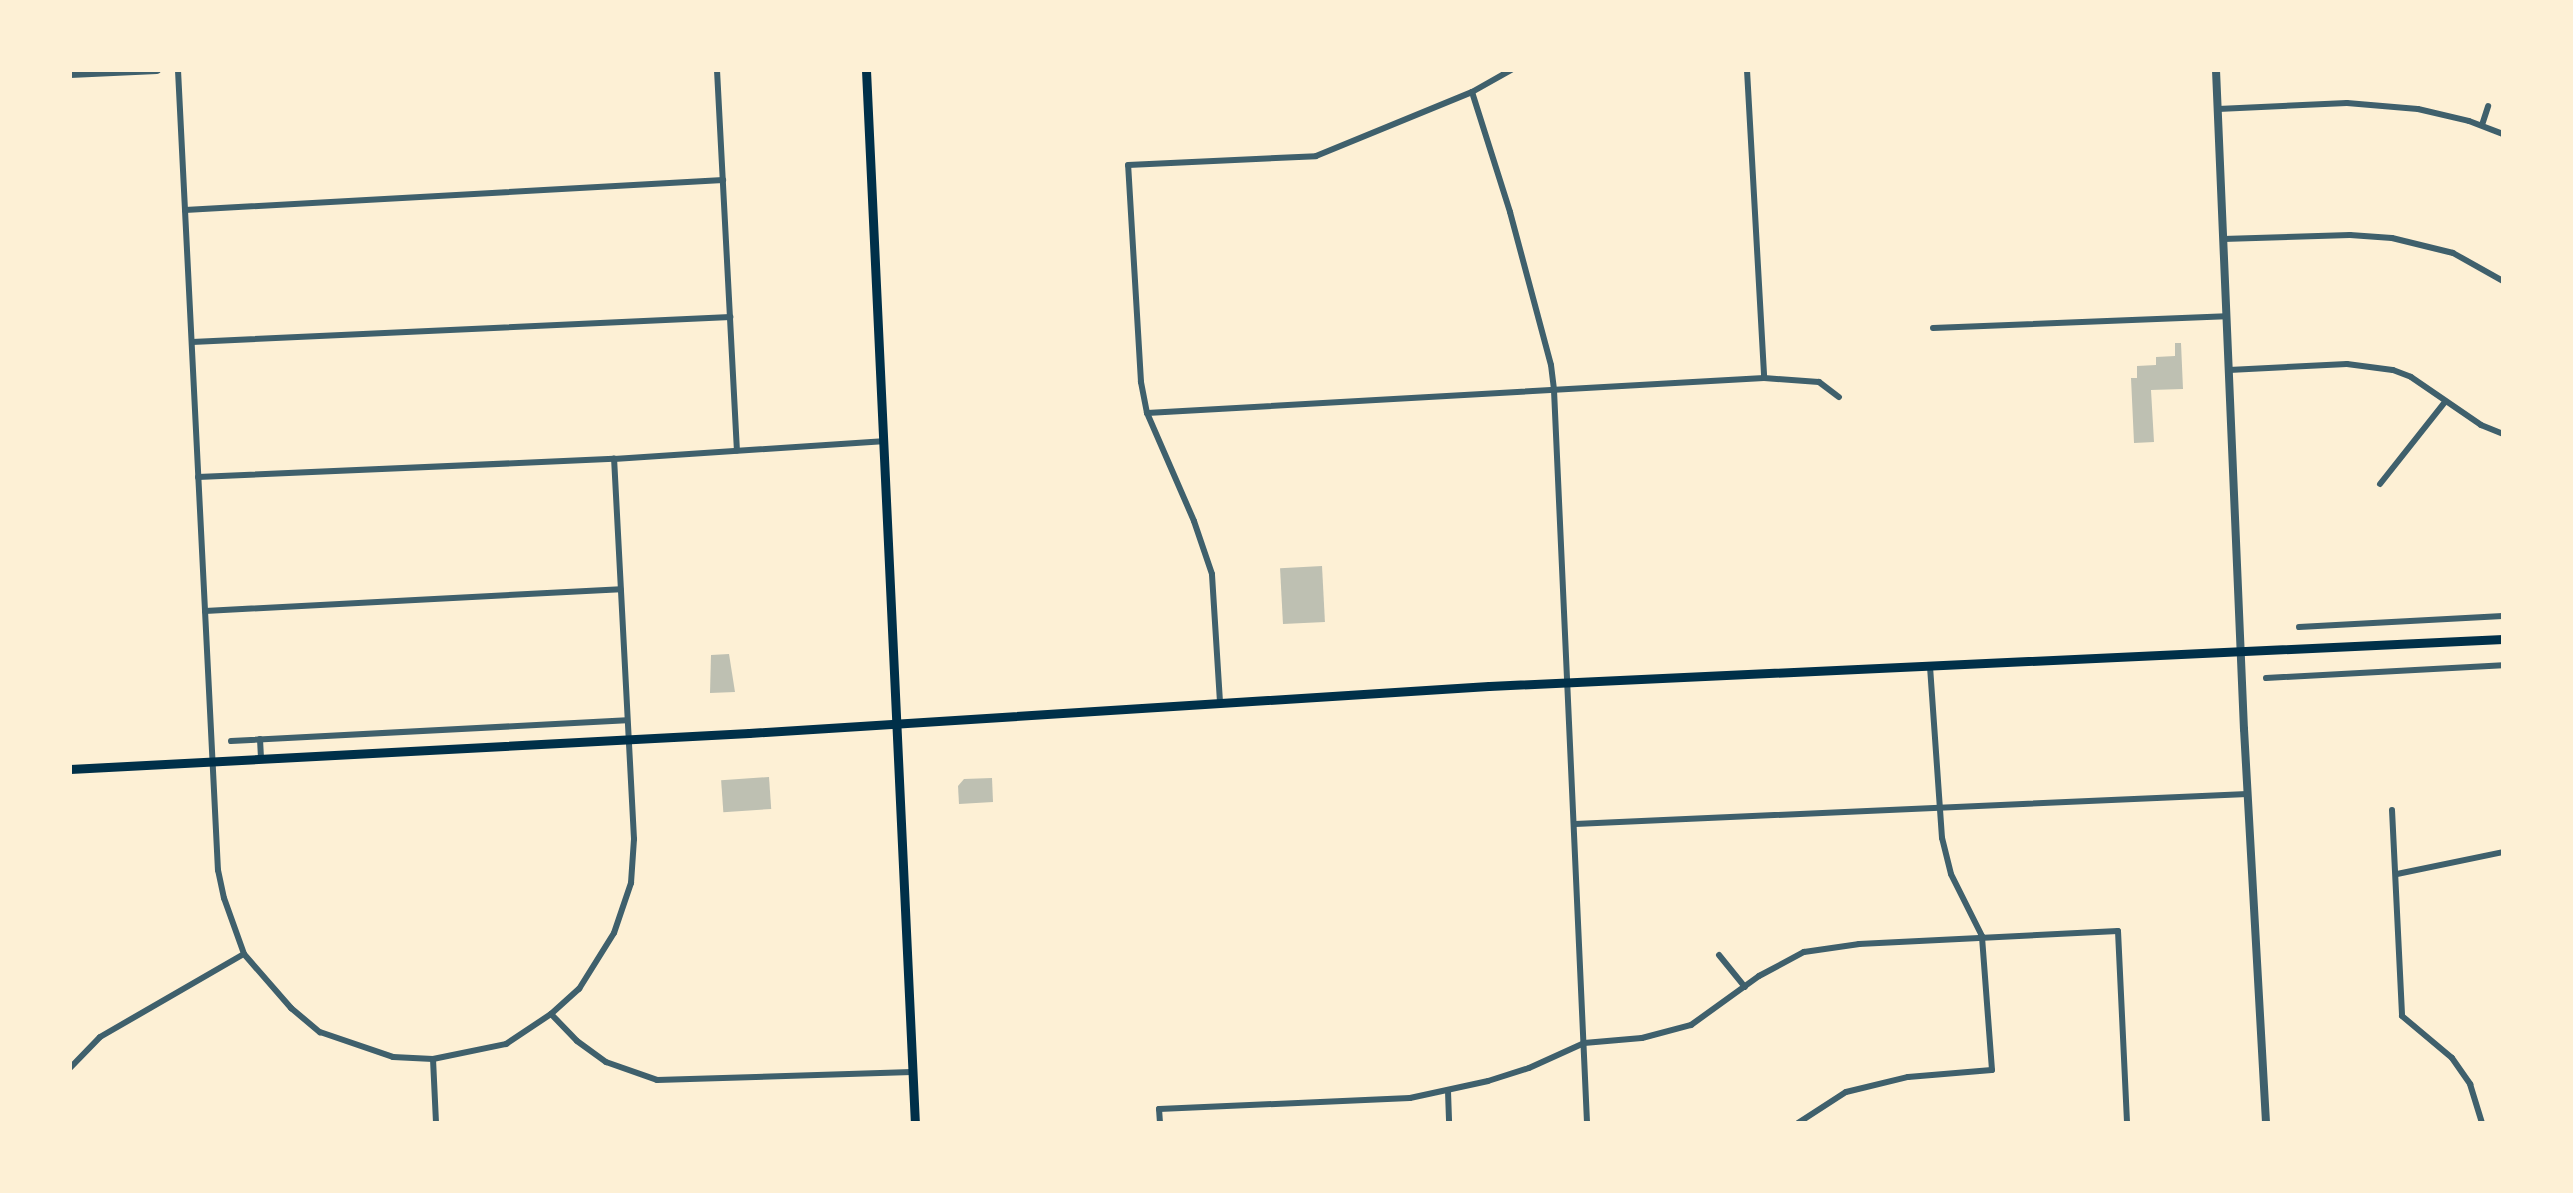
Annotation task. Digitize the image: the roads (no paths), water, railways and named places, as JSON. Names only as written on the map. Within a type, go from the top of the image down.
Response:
[{"type":"main road","points":[[866,70],[915,1123]]},
{"type":"main road","points":[[70,769],[213,764],[627,740],[1566,682],[2503,639]]},
{"type":"street","points":[[70,74],[158,70]]},
{"type":"street","points":[[178,70],[218,870],[224,898],[244,954],[291,1008],[320,1032],[393,1057],[433,1059],[506,1044],[551,1014],[579,989],[614,933],[628,894],[634,839],[614,459]]},
{"type":"street","points":[[717,70],[737,450]]},
{"type":"street","points":[[1220,702],[1212,574],[1194,521],[1147,413],[1141,382],[1128,165],[1316,156],[1472,92],[1511,70]]},
{"type":"street","points":[[1747,70],[1764,378]]},
{"type":"street","points":[[2216,70],[2240,651],[2266,1123]]},
{"type":"street","points":[[1472,92],[1513,224],[1551,365],[1554,390],[1587,1123]]},
{"type":"street","points":[[2218,109],[2347,103],[2418,109],[2482,125],[2503,134]]},
{"type":"street","points":[[2482,125],[2488,106]]},
{"type":"street","points":[[185,210],[723,180]]},
{"type":"street","points":[[2223,239],[2350,234],[2392,238],[2453,253],[2503,281]]},
{"type":"street","points":[[1933,328],[2226,316]]},
{"type":"street","points":[[192,342],[730,317]]},
{"type":"street","points":[[2229,370],[2370,365],[2411,377],[2481,425],[2503,433]]},
{"type":"street","points":[[1147,413],[1764,378],[1819,382],[1839,397]]},
{"type":"street","points":[[2380,484],[2445,402]]},
{"type":"street","points":[[198,477],[614,459],[882,441]]},
{"type":"street","points":[[205,611],[620,589]]},
{"type":"street","points":[[2299,627],[2503,615]]},
{"type":"street","points":[[1798,1123],[1846,1092],[1908,1077],[1992,1070],[1982,936],[1951,874],[1937,808],[1930,665]]},
{"type":"street","points":[[2266,678],[2503,665]]},
{"type":"street","points":[[231,741],[626,720]]},
{"type":"street","points":[[260,739],[261,760]]},
{"type":"street","points":[[1575,824],[2247,794]]},
{"type":"street","points":[[2392,810],[2402,1016],[2452,1058],[2470,1084],[2482,1123]]},
{"type":"street","points":[[2397,874],[2503,852]]},
{"type":"street","points":[[1160,1123],[1159,1109],[1410,1098],[1448,1091],[1529,1068],[1584,1043],[1642,1038],[1690,1025],[1715,1011],[1745,987],[1804,952],[1859,944],[2118,931],[2127,1123]]},
{"type":"street","points":[[70,1068],[100,1037],[244,954]]},
{"type":"street","points":[[1720,955],[1745,987]]},
{"type":"street","points":[[551,1014],[577,1041],[606,1062],[657,1080],[912,1072]]},
{"type":"street","points":[[433,1059],[436,1123]]},
{"type":"street","points":[[1448,1091],[1450,1123]]}]
